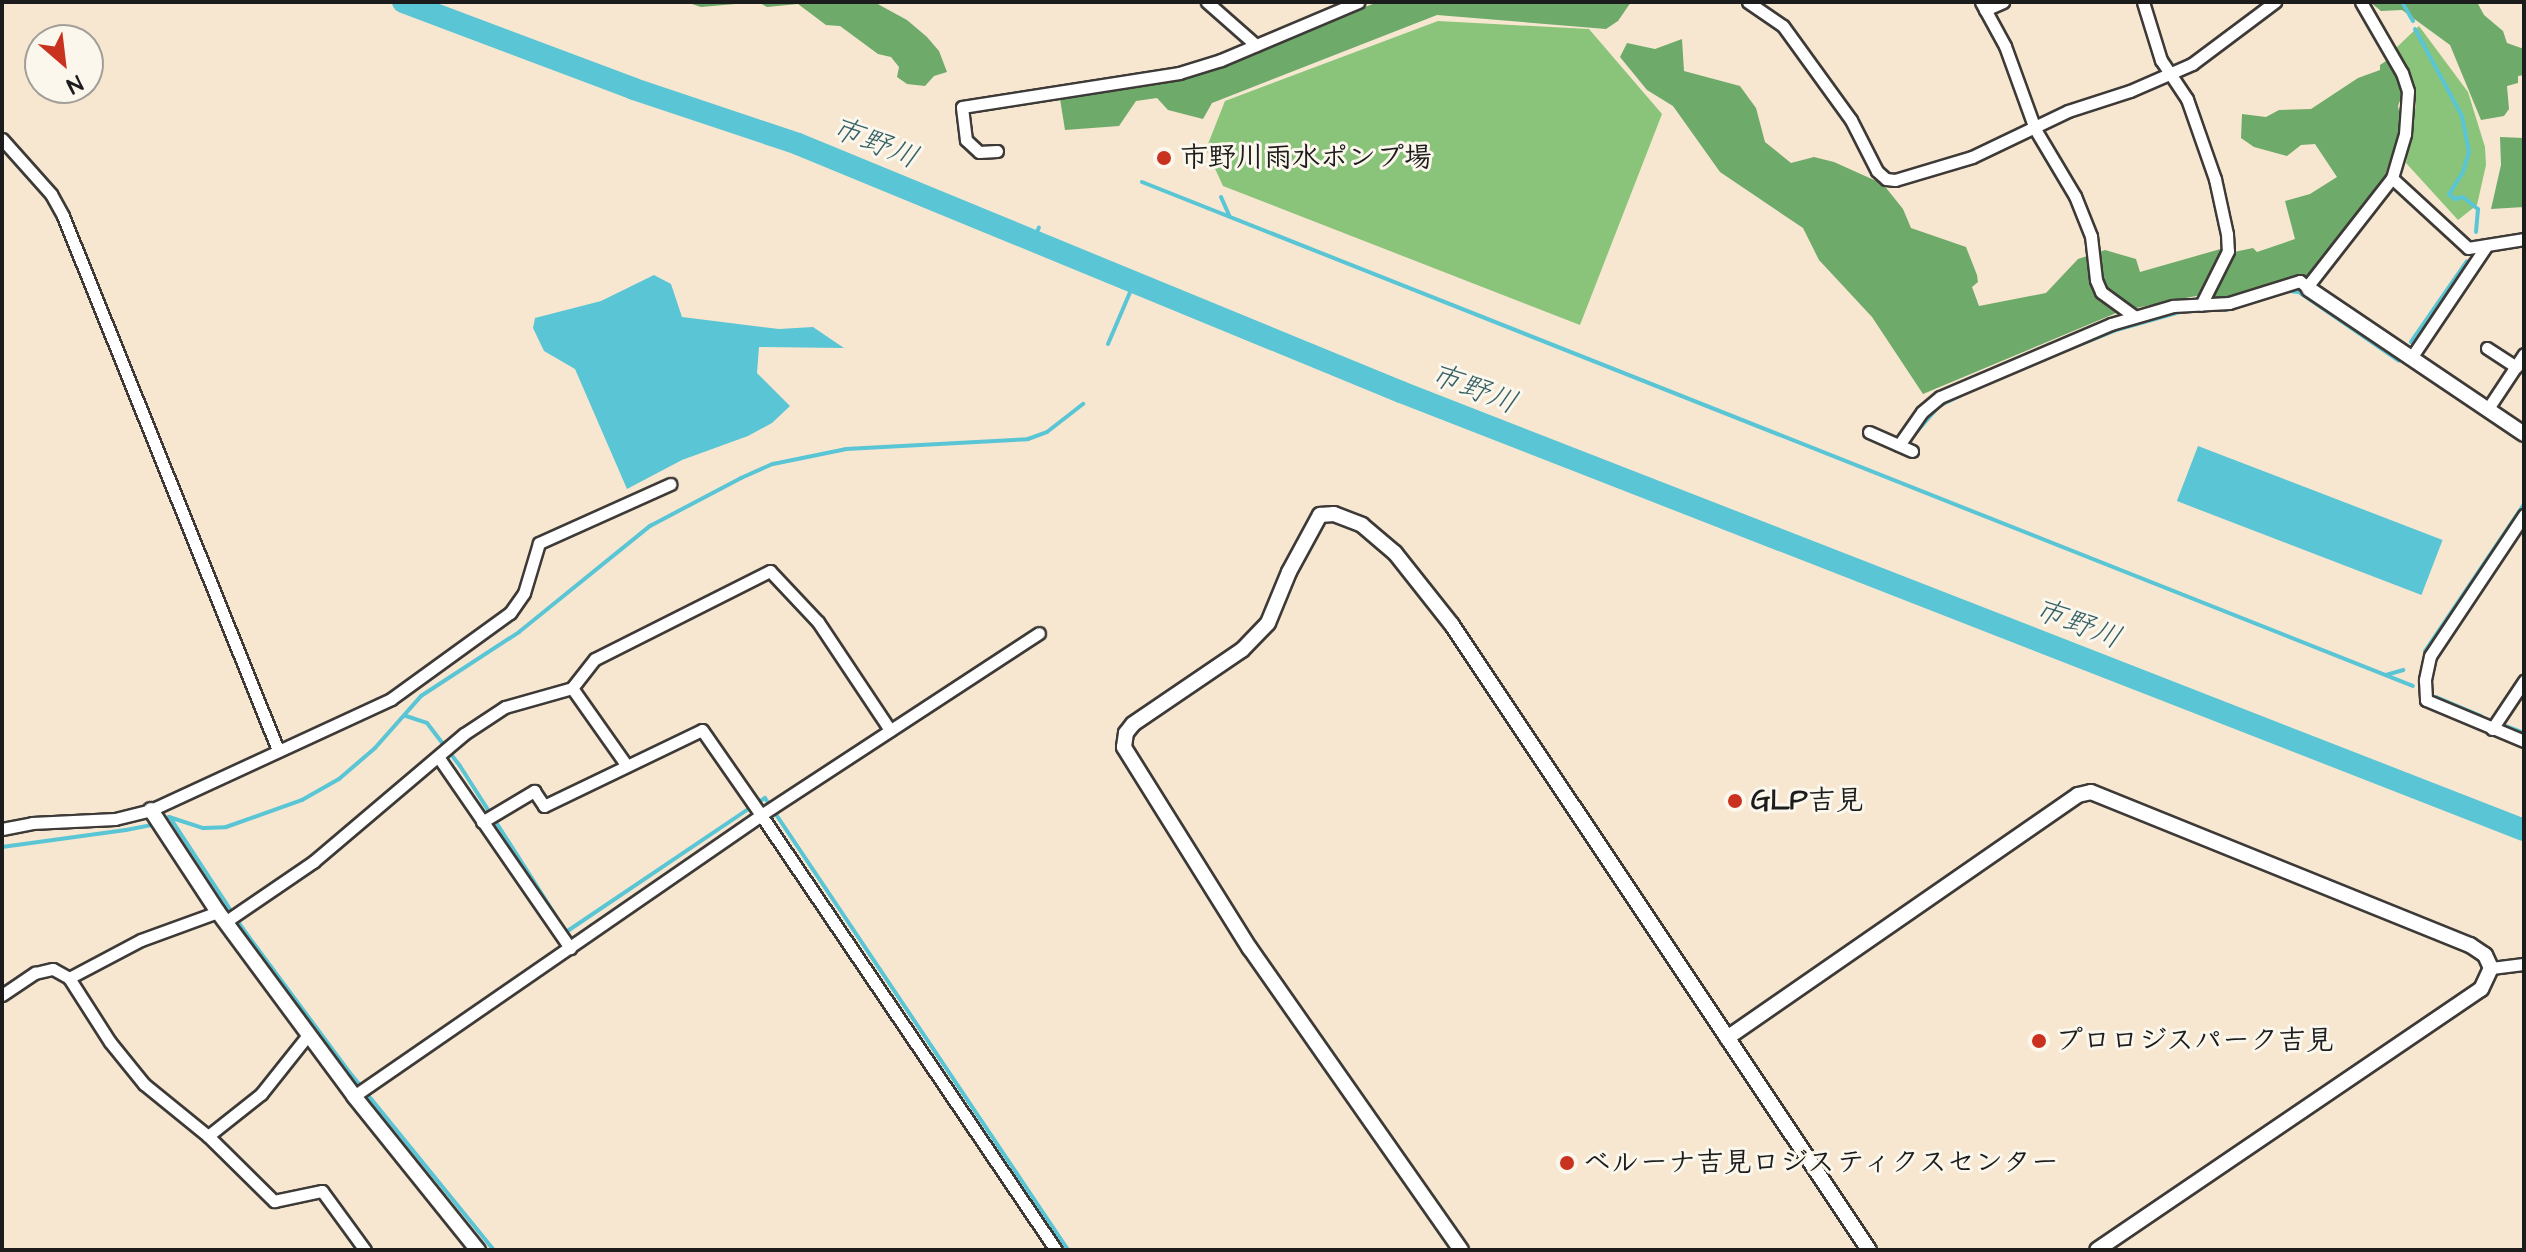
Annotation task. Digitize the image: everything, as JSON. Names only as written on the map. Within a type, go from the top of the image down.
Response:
[{"type":"street","points":[[1207,2],[1256,45]]},
{"type":"street","points":[[997,151],[979,152],[966,140],[962,107],[1179,73],[1358,2]]},
{"type":"street","points":[[1748,2],[1783,26],[1851,120],[1877,171],[1886,179],[1895,180],[1972,157],[2078,107],[2130,91],[2192,64],[2275,2]]},
{"type":"street","points":[[2003,2],[1983,6],[2005,46],[2035,129],[2075,196],[2091,236],[2096,280],[2101,292],[2134,316]]},
{"type":"street","points":[[2143,2],[2161,60],[2187,99],[2215,179],[2227,234],[2228,251],[2201,305]]},
{"type":"street","points":[[2309,289],[2310,283],[2392,178],[2405,134],[2408,91],[2397,63],[2361,2]]},
{"type":"street","points":[[2,139],[51,194],[63,216],[278,750]]},
{"type":"street","points":[[2392,178],[2468,248],[2524,239]]},
{"type":"street","points":[[2411,358],[2487,245]]},
{"type":"street","points":[[1899,445],[1922,412],[1940,397],[2067,341],[2134,316],[2173,306],[2229,303],[2300,281],[2524,434]]},
{"type":"street","points":[[2487,348],[2516,367]]},
{"type":"street","points":[[2487,410],[2524,354]]},
{"type":"street","points":[[1869,432],[1912,451]]},
{"type":"street","points":[[2,829],[32,823],[115,819],[151,810],[391,699],[510,613],[524,593],[539,543],[670,484]]},
{"type":"street","points":[[1461,1250],[1250,949],[1124,747],[1126,733],[1133,724],[1242,650],[1268,623],[1289,572],[1320,515],[1334,514],[1362,525],[1395,553],[1452,625],[1869,1250]]},
{"type":"street","points":[[2524,515],[2430,656],[2425,680],[2426,700],[2524,741]]},
{"type":"street","points":[[69,978],[141,940],[222,917],[313,862],[464,734],[505,707],[572,688],[595,659],[770,571],[818,622],[890,730]]},
{"type":"street","points":[[354,1096],[760,813],[1039,633]]},
{"type":"street","points":[[2492,729],[2524,681]]},
{"type":"street","points":[[572,688],[627,766]]},
{"type":"street","points":[[488,819],[534,791],[544,806],[702,730],[1056,1250]]},
{"type":"street","points":[[439,758],[488,819],[570,948]]},
{"type":"street","points":[[1727,1038],[2078,795],[2091,792],[2470,945],[2485,955],[2491,968]]},
{"type":"street","points":[[151,810],[222,917],[308,1035],[478,1250]]},
{"type":"street","points":[[2491,968],[2524,964]]},
{"type":"street","points":[[2097,1250],[2481,989],[2491,968]]},
{"type":"street","points":[[2,995],[35,973],[53,969],[69,978],[110,1042],[144,1084],[208,1136],[274,1201],[322,1191],[365,1250]]},
{"type":"street","points":[[208,1136],[261,1094],[308,1035]]},
{"type":"green space","points":[[686,2],[758,2],[701,7]]},
{"type":"green space","points":[[758,2],[874,2],[907,20],[927,37],[939,51],[947,72],[934,76],[925,86],[907,84],[897,77],[899,67],[891,57],[878,54],[840,26],[826,25],[798,4],[767,7]]},
{"type":"green space","points":[[1378,2],[1631,2],[1618,21],[1606,29],[1437,15],[1212,103],[1203,119],[1168,110],[1157,98],[1136,101],[1119,126],[1065,130],[1060,99],[1180,77]]},
{"type":"green space","points":[[2370,2],[2477,2],[2484,15],[2503,31],[2507,43],[2524,49],[2524,75],[2518,76],[2518,83],[2507,86],[2509,109],[2504,116],[2481,120],[2450,45],[2402,10],[2381,11]]},
{"type":"green space","points":[[1438,21],[1589,29],[1662,114],[1580,325],[1223,186],[1206,149],[1225,101]]},
{"type":"green space","points":[[2419,26],[2468,92],[2485,147],[2486,165],[2477,205],[2458,220],[2406,163],[2416,103],[2408,70],[2396,48]]},
{"type":"green space","points":[[1682,39],[1684,71],[1740,86],[1756,108],[1765,142],[1791,163],[1814,157],[1834,162],[1883,184],[1903,209],[1911,228],[1966,247],[1977,275],[1978,282],[1972,287],[1979,306],[2046,293],[2078,259],[2105,250],[2136,259],[2140,272],[2231,246],[2234,252],[2253,248],[2257,252],[2295,239],[2285,201],[2310,194],[2337,177],[2315,144],[2301,145],[2287,156],[2254,147],[2241,138],[2242,114],[2266,117],[2279,110],[2311,109],[2358,78],[2380,70],[2380,65],[2386,61],[2393,66],[2404,90],[2398,106],[2402,126],[2385,175],[2308,276],[2227,299],[2201,295],[2121,311],[1923,394],[1872,317],[1819,260],[1803,228],[1720,172],[1673,106],[1647,90],[1620,57],[1627,43],[1655,49]]},
{"type":"green space","points":[[2500,137],[2524,138],[2524,207],[2491,209],[2501,165]]},
{"type":"water","points":[[654,275],[671,284],[682,317],[779,329],[813,327],[844,348],[759,347],[757,373],[790,406],[772,423],[748,436],[682,460],[627,489],[575,369],[544,351],[533,328],[535,318],[601,301]]},
{"type":"water","points":[[2198,446],[2443,540],[2421,595],[2177,501]]},
{"type":"waterway","name":"市野川","points":[[403,2],[634,89],[798,144],[1401,392],[2524,830]]},
{"type":"waterway","points":[[2402,2],[2413,21]]},
{"type":"waterway","points":[[2415,29],[2462,116],[2469,152],[2463,172],[2449,194],[2455,199],[2463,197],[2478,209],[2476,232]]},
{"type":"waterway","points":[[1142,182],[2413,686]]},
{"type":"waterway","points":[[1221,197],[1229,215]]},
{"type":"waterway","points":[[1032,243],[1039,227]]},
{"type":"waterway","points":[[2490,250],[2524,245]]},
{"type":"waterway","points":[[2411,342],[2467,261]]},
{"type":"waterway","points":[[1108,344],[1134,283]]},
{"type":"waterway","points":[[2225,310],[2289,291],[2299,292],[2399,361]]},
{"type":"waterway","points":[[2024,367],[2116,330],[2184,311]]},
{"type":"waterway","points":[[1913,436],[1939,406],[1962,395]]},
{"type":"waterway","points":[[2,847],[126,830],[157,824],[169,817],[203,828],[226,827],[302,800],[339,779],[375,748],[421,696],[519,632],[650,526],[741,478],[773,464],[846,449],[1028,439],[1047,432],[1083,404]]},
{"type":"waterway","points":[[2425,651],[2524,504]]},
{"type":"waterway","points":[[2386,675],[2403,670]]},
{"type":"waterway","points":[[2436,697],[2481,716]]},
{"type":"waterway","points":[[406,716],[427,723],[460,766],[566,932],[765,798],[1068,1250]]},
{"type":"waterway","points":[[2506,726],[2524,733]]},
{"type":"waterway","points":[[171,819],[243,929],[350,1073],[494,1250]]},
{"type":"place","name":"市野川雨水ポンプ場","points":[[1164,158]]},
{"type":"place","name":"GLP吉見","points":[[1735,801]]},
{"type":"place","name":"プロロジスパーク吉見","points":[[2039,1041]]},
{"type":"place","name":"ベルーナ吉見ロジスティクスセンター","points":[[1567,1163]]}]
